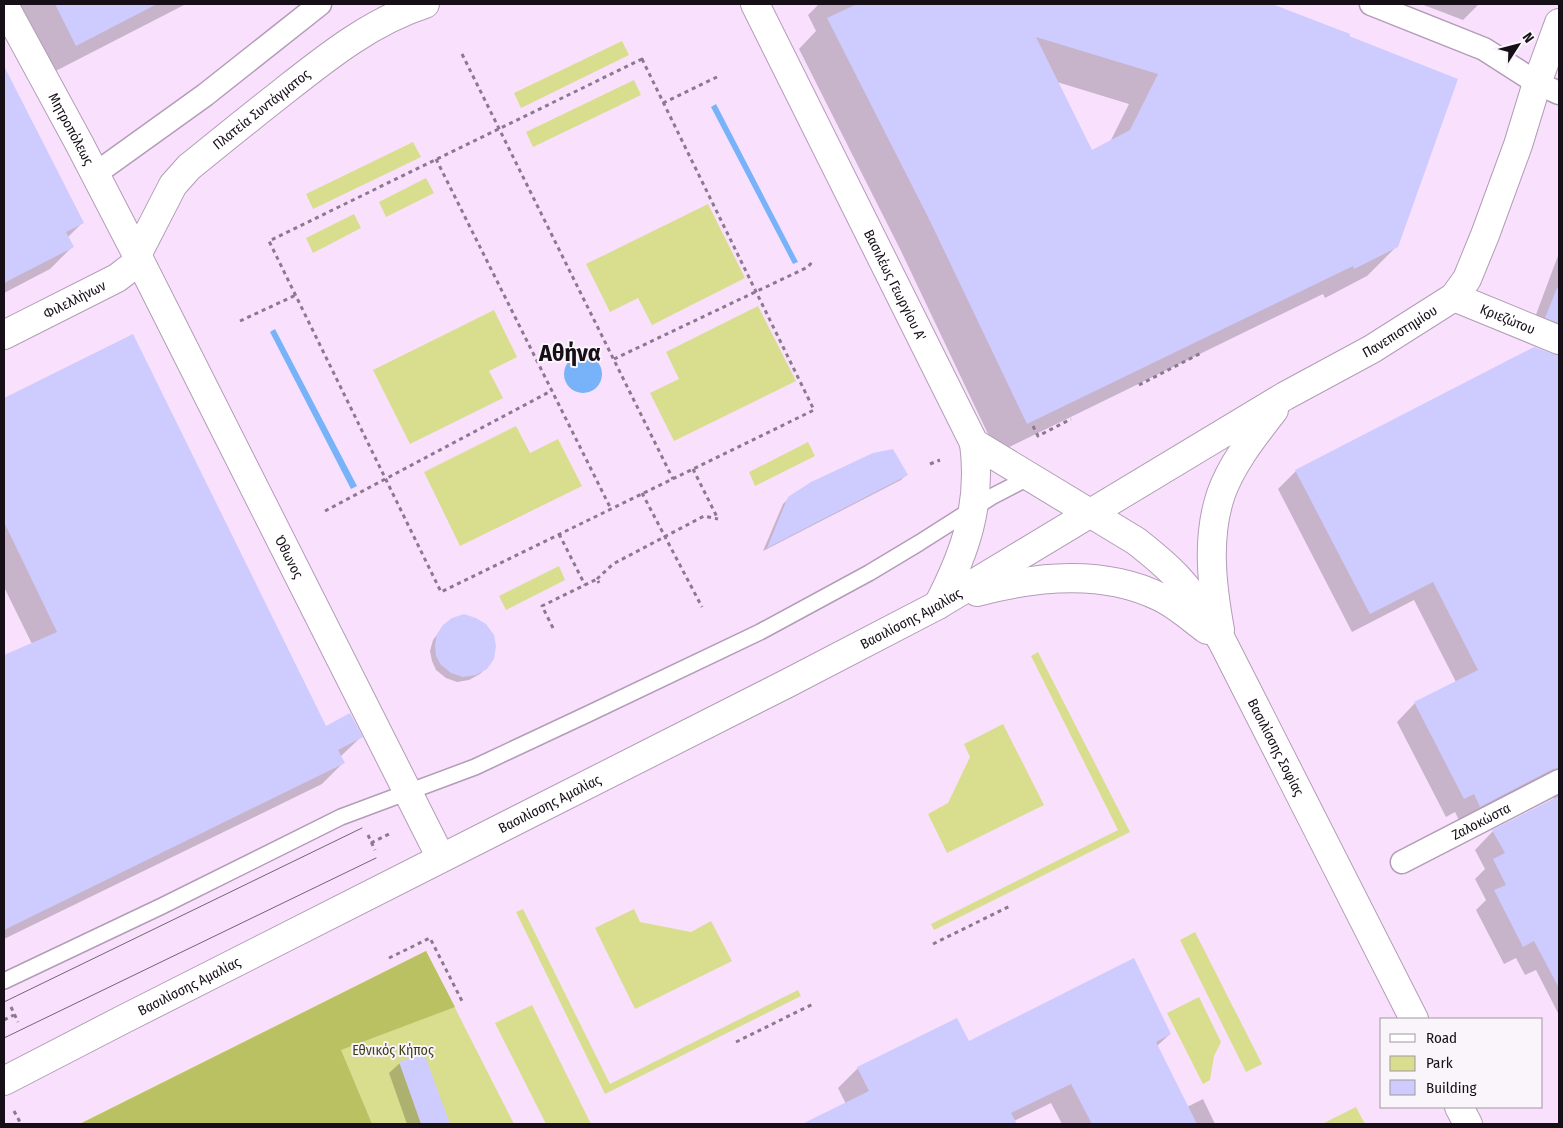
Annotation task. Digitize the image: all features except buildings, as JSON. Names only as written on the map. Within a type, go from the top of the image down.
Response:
[{"type":"main road","name":"Βασιλέως Γεωργίου Α'","points":[[755,4],[974,443]]},
{"type":"main road","name":"Μητροπόλεως","points":[[4,5],[138,255]]},
{"type":"main road","name":"Πλατεία Συντάγματος","points":[[138,255],[173,185],[189,167],[332,53],[414,5]]},
{"type":"main road","name":"Πανεπιστημίου","points":[[1090,514],[1285,396],[1372,349],[1454,297],[1467,279],[1526,122],[1548,88],[1559,23]]},
{"type":"main road","name":"Φιλελλήνων","points":[[4,335],[117,278],[134,265],[138,255]]},
{"type":"main road","name":"Όθωνος","points":[[138,255],[441,858]]},
{"type":"main road","name":"Κριεζώτου","points":[[1454,297],[1559,340]]},
{"type":"main road","points":[[1222,642],[1212,575],[1214,525],[1222,494],[1235,466],[1253,438],[1285,396]]},
{"type":"main road","points":[[974,443],[1090,514]]},
{"type":"main road","points":[[938,605],[952,578],[963,550],[974,507],[977,472],[974,443]]},
{"type":"main road","name":"Βασιλίσσης Αμαλίας","points":[[4,1081],[938,605],[1090,514]]},
{"type":"main road","name":"Βασιλίσσης Σοφίας","points":[[1090,514],[1136,541],[1157,558],[1178,578],[1203,610],[1222,642],[1413,1018]]},
{"type":"main road","points":[[938,605],[1010,583],[1046,578],[1100,580],[1128,585],[1161,597],[1222,642]]},
{"type":"main road","points":[[1460,1108],[1468,1124]]},
{"type":"street","points":[[95,174],[205,95],[320,4]]},
{"type":"street","points":[[1371,4],[1484,49],[1548,88]]},
{"type":"street","name":"Ζαλοκώστα","points":[[1402,862],[1559,781]]},
{"type":"lane","points":[[4,981],[162,906],[341,817],[475,767],[760,632],[869,573],[974,507],[1030,477]]},
{"type":"path","points":[[462,54],[673,479]]},
{"type":"path","points":[[642,59],[814,410],[441,592],[269,241],[499,129],[642,59]]},
{"type":"path","points":[[663,103],[717,77]]},
{"type":"path","points":[[436,160],[611,509]]},
{"type":"path","points":[[614,359],[808,267],[812,262]]},
{"type":"path","points":[[240,321],[296,295]]},
{"type":"path","points":[[1139,385],[1203,352]]},
{"type":"path","points":[[325,511],[551,391]]},
{"type":"path","points":[[1033,426],[1038,436],[1071,419]]},
{"type":"path","points":[[930,464],[940,460]]},
{"type":"path","points":[[553,628],[542,606],[585,585],[598,581],[613,564],[704,516],[718,519],[693,469]]},
{"type":"path","points":[[642,493],[702,607]]},
{"type":"path","points":[[559,534],[585,585]]},
{"type":"path","points":[[371,842],[391,834]]},
{"type":"path","points":[[368,835],[376,850]]},
{"type":"path","points":[[933,944],[1010,906]]},
{"type":"path","points":[[389,958],[430,938],[463,1002]]},
{"type":"path","points":[[736,1042],[814,1004]]},
{"type":"path","points":[[11,1008],[18,1022]]},
{"type":"path","points":[[4,1020],[14,1015]]},
{"type":"green space","points":[[622,41],[629,55],[521,108],[514,93]]},
{"type":"green space","points":[[634,80],[641,95],[533,147],[526,132]]},
{"type":"green space","points":[[413,142],[421,157],[313,209],[306,194]]},
{"type":"green space","points":[[426,178],[434,193],[386,217],[379,202]]},
{"type":"green space","points":[[708,204],[745,278],[652,325],[638,298],[610,312],[586,264]]},
{"type":"green space","points":[[354,214],[361,228],[313,253],[306,238]]},
{"type":"green space","points":[[758,306],[796,381],[674,441],[650,393],[679,379],[666,352]]},
{"type":"green space","points":[[494,310],[517,357],[489,371],[503,398],[410,444],[373,370]]},
{"type":"green space","points":[[516,426],[530,453],[558,439],[582,486],[460,546],[424,472]]},
{"type":"green space","points":[[808,442],[815,456],[755,486],[749,472]]},
{"type":"green space","points":[[559,566],[565,580],[506,610],[499,596]]},
{"type":"green space","points":[[1038,652],[1130,832],[934,930],[931,924],[1118,830],[1031,656]]},
{"type":"green space","points":[[1003,724],[1044,805],[947,853],[928,814],[948,803],[970,757],[964,744]]},
{"type":"green space","points":[[523,909],[610,1084],[798,990],[801,996],[605,1094],[516,912]]},
{"type":"green space","points":[[634,909],[640,922],[691,932],[711,921],[732,961],[635,1009],[595,928]]},
{"type":"green space","points":[[1195,932],[1262,1064],[1246,1072],[1180,940]]},
{"type":"green space","name":"Εθνικός Κήπος","points":[[426,951],[514,1124],[79,1124]]},
{"type":"green space","name":"Εθνικός Κήπος","points":[[426,951],[455,1007],[341,1050],[372,1124],[82,1123]]},
{"type":"green space","points":[[1199,997],[1221,1042],[1214,1056],[1210,1080],[1203,1084],[1167,1013]]},
{"type":"green space","points":[[532,1005],[591,1124],[546,1124],[495,1023]]},
{"type":"green space","points":[[1356,1107],[1365,1124],[1322,1124]]},
{"type":"water","points":[[716,104],[798,262],[793,264],[711,107]]},
{"type":"water","points":[[275,329],[357,486],[351,489],[270,332]]},
{"type":"water","points":[[583,355],[597,360],[602,374],[597,388],[583,393],[569,388],[564,374],[569,360]]},
{"type":"tram line","points":[[4,1002],[362,828]]},
{"type":"tram line","points":[[4,1038],[376,858]]},
{"type":"district","name":"Αθήνα","points":[[570,353]]}]
